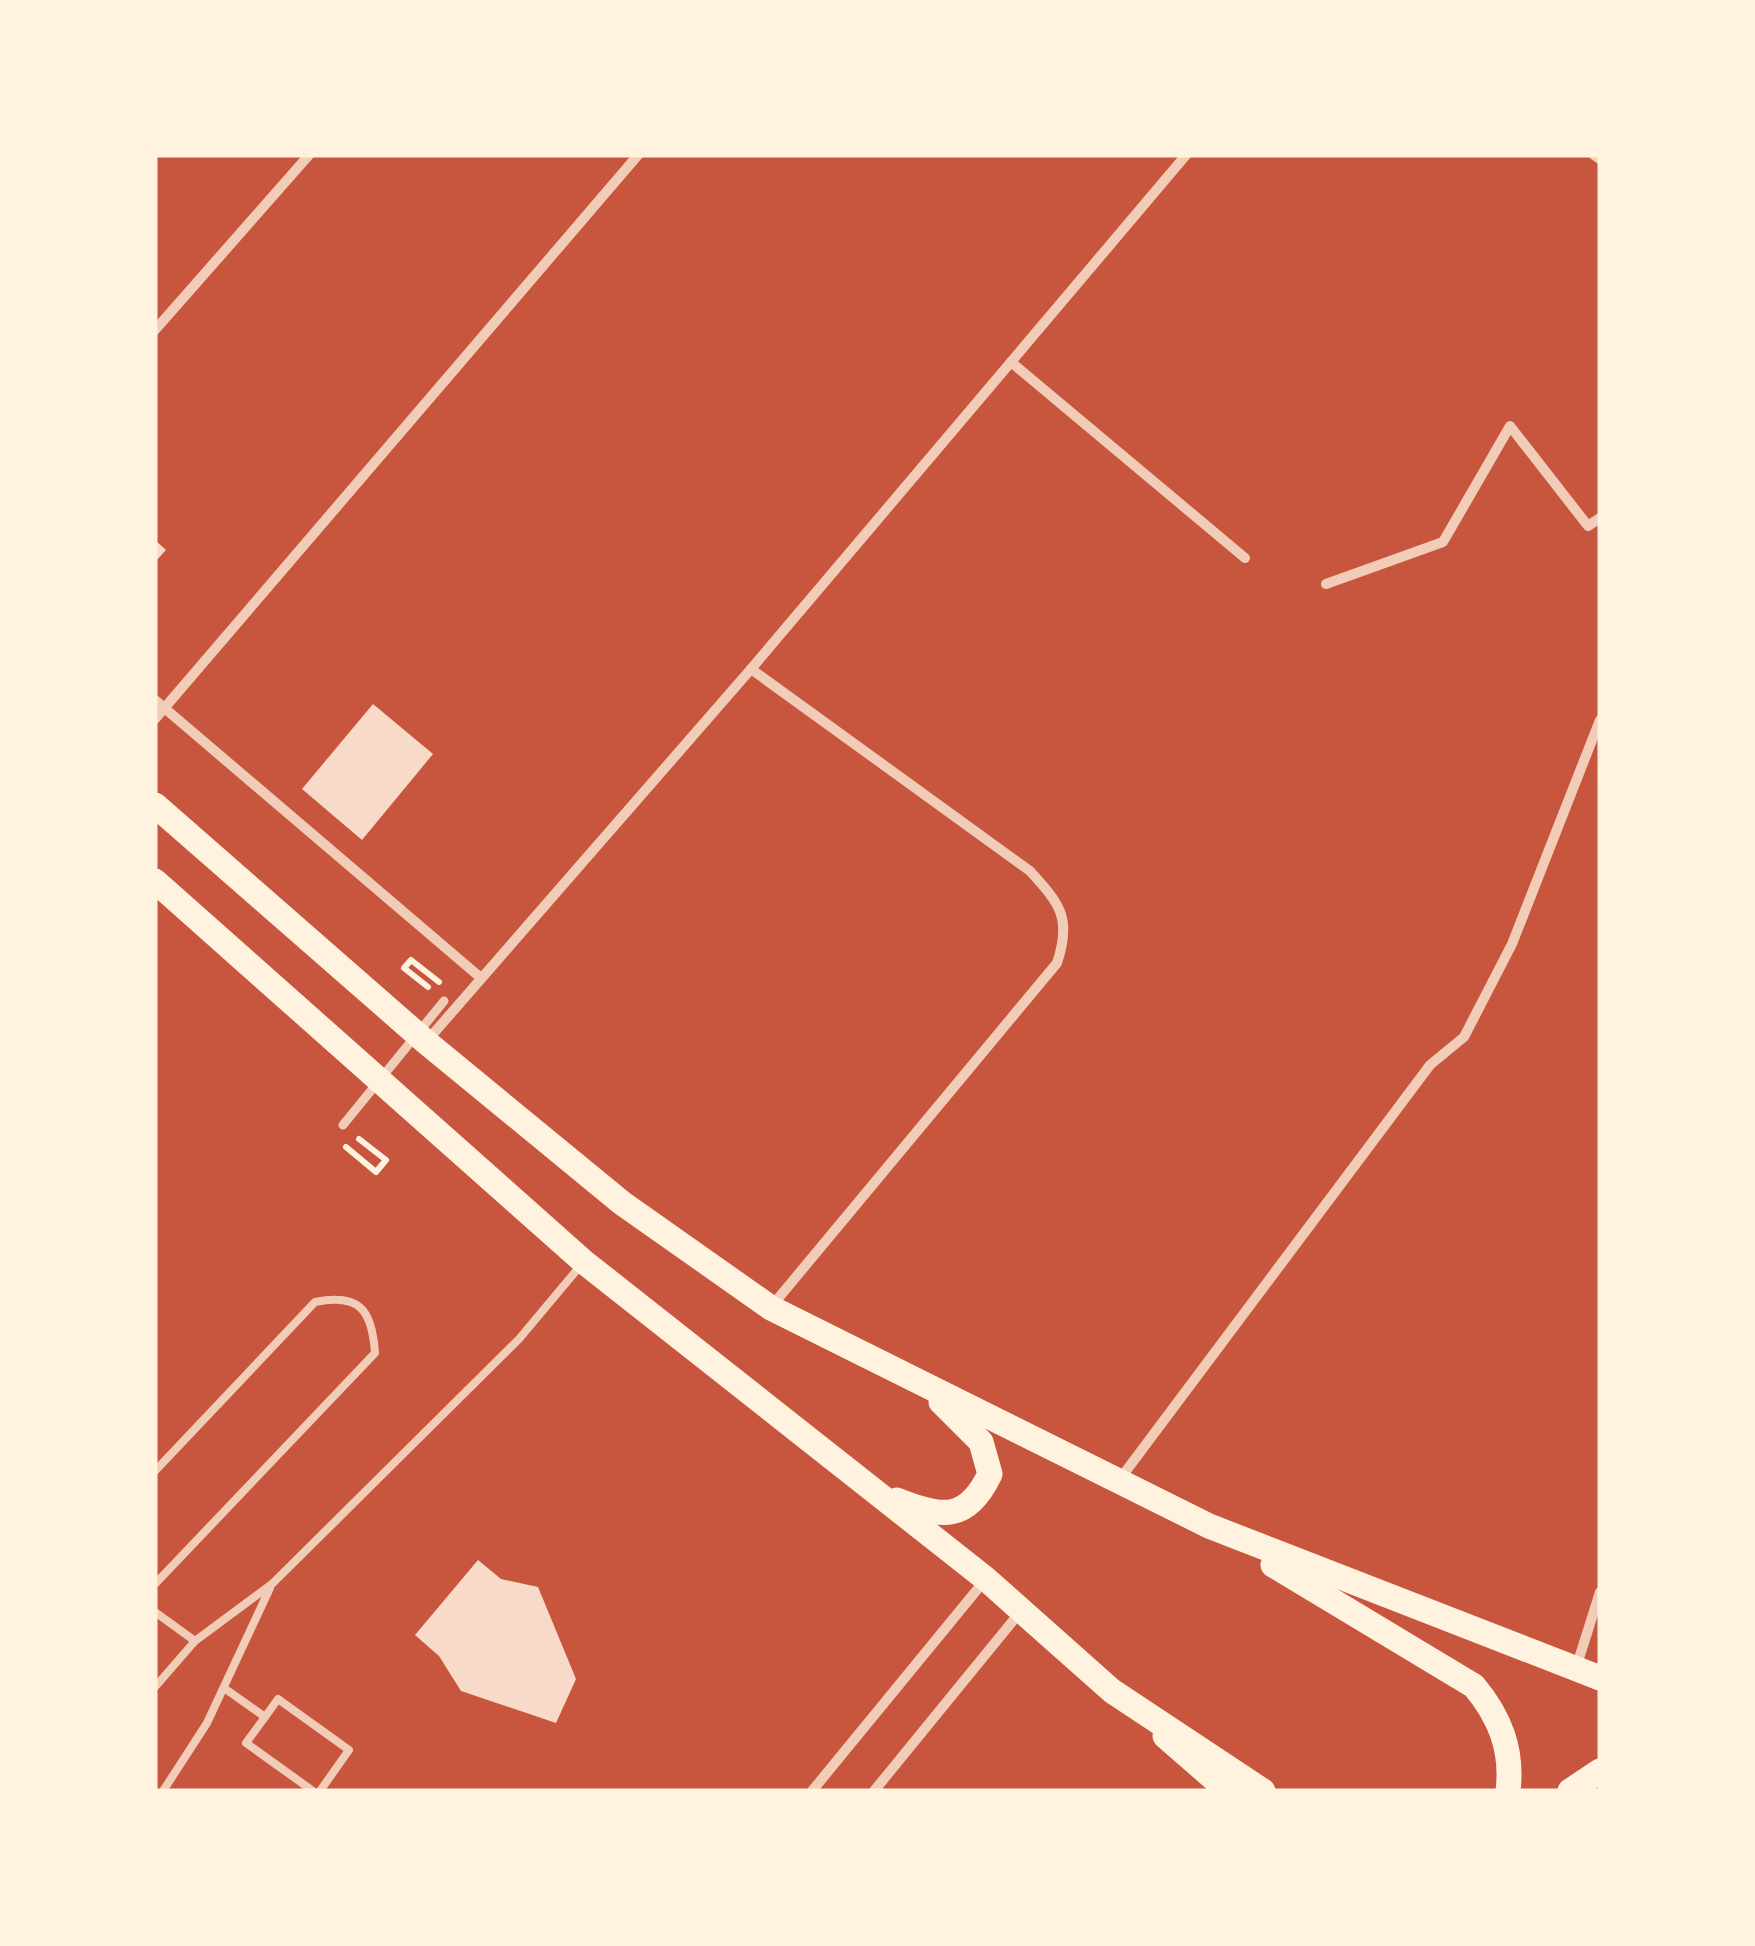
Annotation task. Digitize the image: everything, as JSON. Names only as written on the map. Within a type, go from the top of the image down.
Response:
[{"type":"main road","points":[[155,804],[426,1042],[622,1203],[770,1308],[1116,1484],[1209,1526],[1600,1678]]},
{"type":"main road","points":[[155,881],[584,1262],[986,1579],[1228,1791]]},
{"type":"main road","points":[[862,1481],[900,1502],[946,1515],[968,1506],[981,1493],[990,1474],[982,1442],[926,1386]]},
{"type":"main road","points":[[1209,1526],[1474,1686],[1491,1706],[1502,1730],[1508,1751],[1508,1791]]},
{"type":"main road","points":[[1112,1690],[1263,1791]]},
{"type":"main road","points":[[1570,1791],[1600,1771]]},
{"type":"street","points":[[155,330],[309,155]]},
{"type":"street","points":[[155,719],[160,704],[638,155]]},
{"type":"street","points":[[426,1042],[751,669],[1186,155]]},
{"type":"street","points":[[1012,362],[1245,558]]},
{"type":"street","points":[[1326,584],[1444,542],[1510,426],[1588,526],[1600,518]]},
{"type":"street","points":[[751,669],[1030,871],[1058,902],[1066,936],[1057,963],[770,1308]]},
{"type":"street","points":[[160,704],[482,978]]},
{"type":"street","points":[[1116,1484],[1430,1065],[1464,1037],[1512,944],[1600,720]]},
{"type":"street","points":[[342,1125],[448,997]]},
{"type":"street","points":[[812,1791],[986,1579]]},
{"type":"street","points":[[1575,1669],[1600,1592]]},
{"type":"street","points":[[874,1791],[1021,1611]]},
{"type":"lane","points":[[155,1687],[195,1641],[272,1584],[519,1339],[584,1262]]},
{"type":"lane","points":[[155,1471],[315,1302],[338,1297],[360,1305],[373,1324],[375,1353],[155,1584]]},
{"type":"lane","points":[[163,1791],[186,1761],[272,1584]]},
{"type":"lane","points":[[155,1612],[195,1641]]},
{"type":"lane","points":[[224,1688],[265,1717]]},
{"type":"lane","points":[[278,1698],[349,1750],[316,1791],[246,1743],[278,1698]]},
{"type":"path","points":[[411,960],[448,997],[404,968],[411,960]]},
{"type":"path","points":[[332,1136],[376,1172],[386,1160],[342,1125]]},
{"type":"building","points":[[155,540],[166,550],[155,562]]},
{"type":"building","points":[[373,704],[433,754],[362,840],[302,789]]},
{"type":"building","points":[[478,1560],[501,1579],[538,1587],[576,1679],[556,1723],[461,1691],[439,1656],[415,1635]]}]
